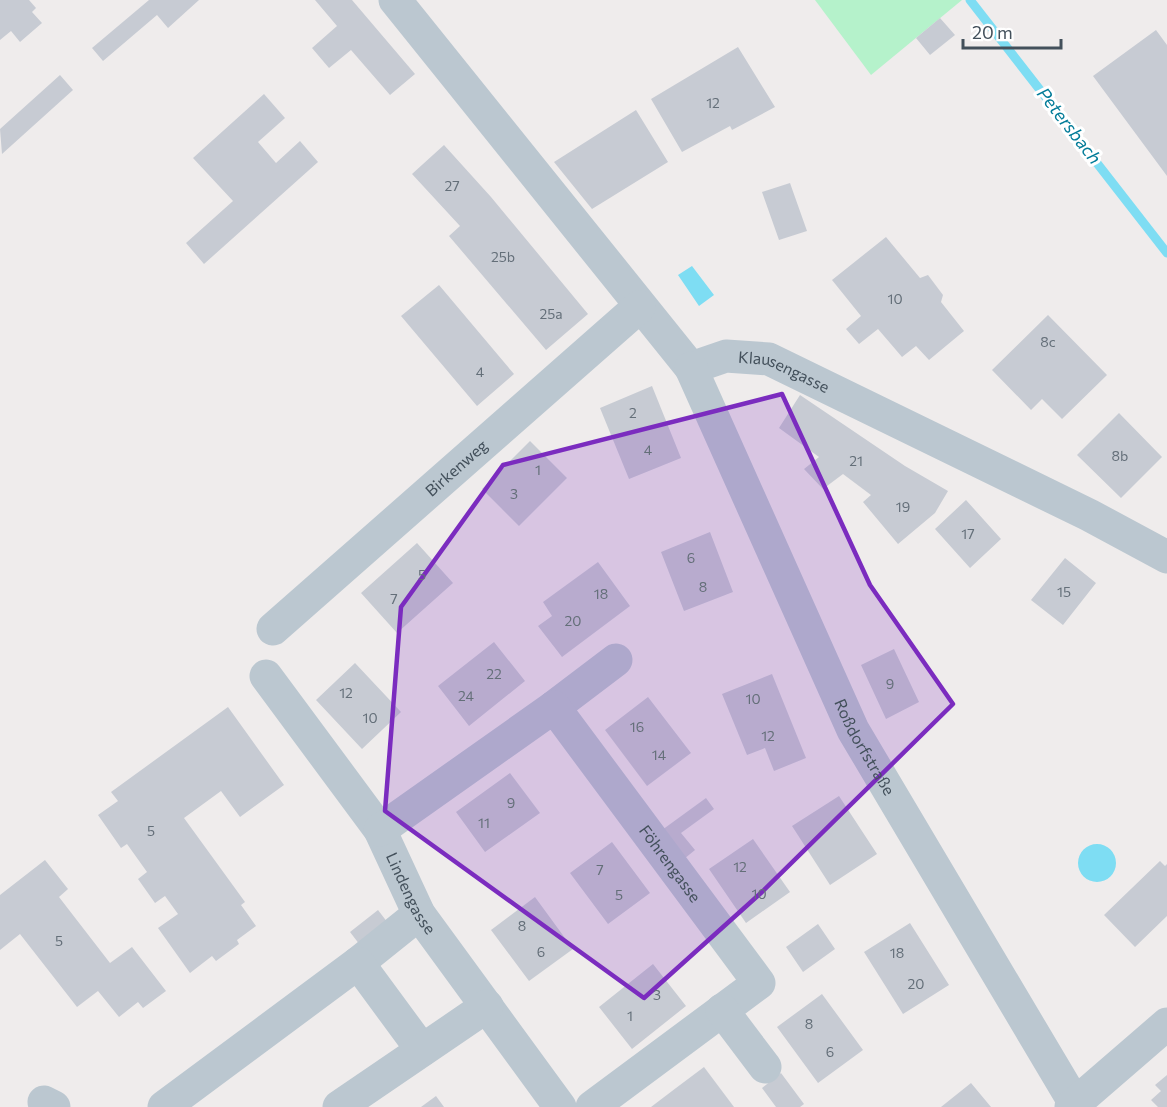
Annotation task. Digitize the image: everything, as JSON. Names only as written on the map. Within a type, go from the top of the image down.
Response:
[{"type":"street","points":[[395,0],[639,307],[691,368]]},
{"type":"street","name":"Birkenweg","points":[[273,629],[639,307]]},
{"type":"street","name":"Klausengasse","points":[[691,368],[726,356],[769,359],[1078,510],[1167,557]]},
{"type":"street","name":"Roßdorfstraße","points":[[691,368],[853,730],[1074,1106]]},
{"type":"street","points":[[380,830],[554,707],[616,660]]},
{"type":"street","name":"Lindengasse","points":[[266,676],[380,830],[419,914],[560,1107]]},
{"type":"street","name":"Föhrengasse","points":[[554,707],[759,983],[592,1107]]},
{"type":"street","points":[[164,1107],[358,963],[419,914]]},
{"type":"street","points":[[358,963],[422,1050]]},
{"type":"street","points":[[339,1107],[487,1006]]},
{"type":"street","points":[[722,1010],[765,1067]]},
{"type":"street","points":[[1074,1106],[1167,1024]]},
{"type":"highlighted area","points":[[782,394],[870,585],[953,704],[762,892],[644,998],[385,811],[401,607],[503,465]]},
{"type":"green space","points":[[815,0],[962,0],[871,75]]},
{"type":"water","points":[[692,266],[714,295],[699,306],[678,275]]},
{"type":"water","points":[[1097,844],[1111,849],[1116,863],[1111,877],[1097,882],[1083,877],[1078,863],[1083,849]]},
{"type":"building","points":[[0,0],[29,0],[36,8],[32,12],[42,23],[20,42],[11,31],[0,40]]},
{"type":"building","points":[[149,0],[199,0],[168,28],[157,15],[103,61],[92,48]]},
{"type":"building","points":[[315,0],[352,0],[415,74],[390,95],[351,50],[329,68],[312,48],[337,26]]},
{"type":"building","points":[[940,18],[955,35],[930,55],[916,38]]},
{"type":"building","points":[[1156,30],[1167,45],[1167,176],[1093,76]]},
{"type":"building","points":[[738,47],[775,107],[732,130],[730,126],[682,152],[651,99]]},
{"type":"building","points":[[60,75],[73,90],[2,154],[0,129]]},
{"type":"building","points":[[264,94],[285,118],[258,142],[276,163],[300,141],[318,162],[204,264],[186,243],[233,201],[193,158]]},
{"type":"building","points":[[636,110],[668,162],[592,209],[554,162]]},
{"type":"building","points":[[444,145],[491,197],[588,314],[546,350],[449,236],[460,226],[412,174]]},
{"type":"building","points":[[790,183],[807,231],[779,240],[762,192]]},
{"type":"building","points":[[886,237],[920,278],[928,275],[943,295],[941,302],[964,331],[929,360],[916,346],[902,357],[878,329],[859,344],[846,329],[861,316],[832,280]]},
{"type":"building","points":[[439,285],[514,374],[477,406],[401,316]]},
{"type":"building","points":[[1048,315],[1107,375],[1062,419],[1042,399],[1031,410],[992,370]]},
{"type":"building","points":[[652,386],[681,458],[629,479],[600,408]]},
{"type":"building","points":[[800,395],[905,466],[948,491],[935,513],[898,544],[863,502],[871,495],[843,474],[823,489],[804,469],[819,457],[779,428]]},
{"type":"building","points":[[1119,413],[1162,457],[1121,498],[1077,455]]},
{"type":"building","points":[[530,441],[567,478],[519,526],[482,489]]},
{"type":"building","points":[[966,500],[1001,539],[970,568],[935,529]]},
{"type":"building","points":[[710,532],[733,592],[684,611],[661,552]]},
{"type":"building","points":[[417,543],[453,583],[397,633],[361,593]]},
{"type":"building","points":[[1065,558],[1096,583],[1063,625],[1031,600]]},
{"type":"building","points":[[598,562],[630,606],[562,657],[538,626],[552,616],[543,602]]},
{"type":"building","points":[[494,642],[525,681],[469,726],[438,686]]},
{"type":"building","points":[[894,649],[919,702],[886,719],[861,665]]},
{"type":"building","points":[[355,663],[401,712],[362,749],[316,700]]},
{"type":"building","points":[[772,674],[806,758],[774,771],[765,748],[747,755],[722,694]]},
{"type":"building","points":[[648,697],[691,753],[647,786],[605,730]]},
{"type":"building","points":[[228,707],[284,785],[240,817],[221,791],[184,818],[245,902],[241,905],[256,926],[237,940],[239,944],[216,961],[212,956],[190,973],[158,928],[178,914],[165,896],[155,903],[138,879],[147,872],[127,844],[121,848],[98,815],[118,801],[111,792]]},
{"type":"building","points":[[510,773],[540,813],[485,852],[456,812]]},
{"type":"building","points":[[839,796],[877,854],[830,885],[792,826]]},
{"type":"building","points":[[706,798],[714,809],[681,833],[695,850],[684,859],[662,830]]},
{"type":"building","points":[[753,839],[790,892],[746,923],[709,869]]},
{"type":"building","points":[[612,842],[650,893],[608,924],[570,873]]},
{"type":"building","points":[[45,860],[68,889],[59,897],[110,963],[132,947],[166,991],[143,1008],[138,1002],[119,1017],[98,991],[77,1007],[20,934],[0,950],[0,895]]},
{"type":"building","points":[[1160,861],[1165,866],[1167,864],[1167,916],[1135,947],[1104,915]]},
{"type":"building","points":[[535,897],[573,949],[529,981],[491,930]]},
{"type":"building","points":[[378,910],[391,927],[363,949],[350,932]]},
{"type":"building","points":[[910,923],[949,985],[903,1014],[864,952]]},
{"type":"building","points":[[818,924],[835,949],[803,972],[786,947]]},
{"type":"building","points":[[653,964],[686,1006],[632,1049],[599,1007]]},
{"type":"building","points":[[822,994],[863,1050],[818,1083],[777,1027]]},
{"type":"building","points":[[704,1067],[734,1107],[651,1107],[676,1088]]},
{"type":"building","points":[[781,1073],[804,1104],[800,1107],[776,1107],[762,1088]]},
{"type":"building","points":[[1167,1075],[1167,1107],[1158,1107],[1151,1100],[1161,1091],[1155,1085]]},
{"type":"building","points":[[971,1083],[991,1107],[941,1107]]},
{"type":"building","points":[[436,1096],[444,1107],[421,1107]]},
{"type":"waterway","name":"Petersbach","points":[[970,0],[1167,253]]}]
